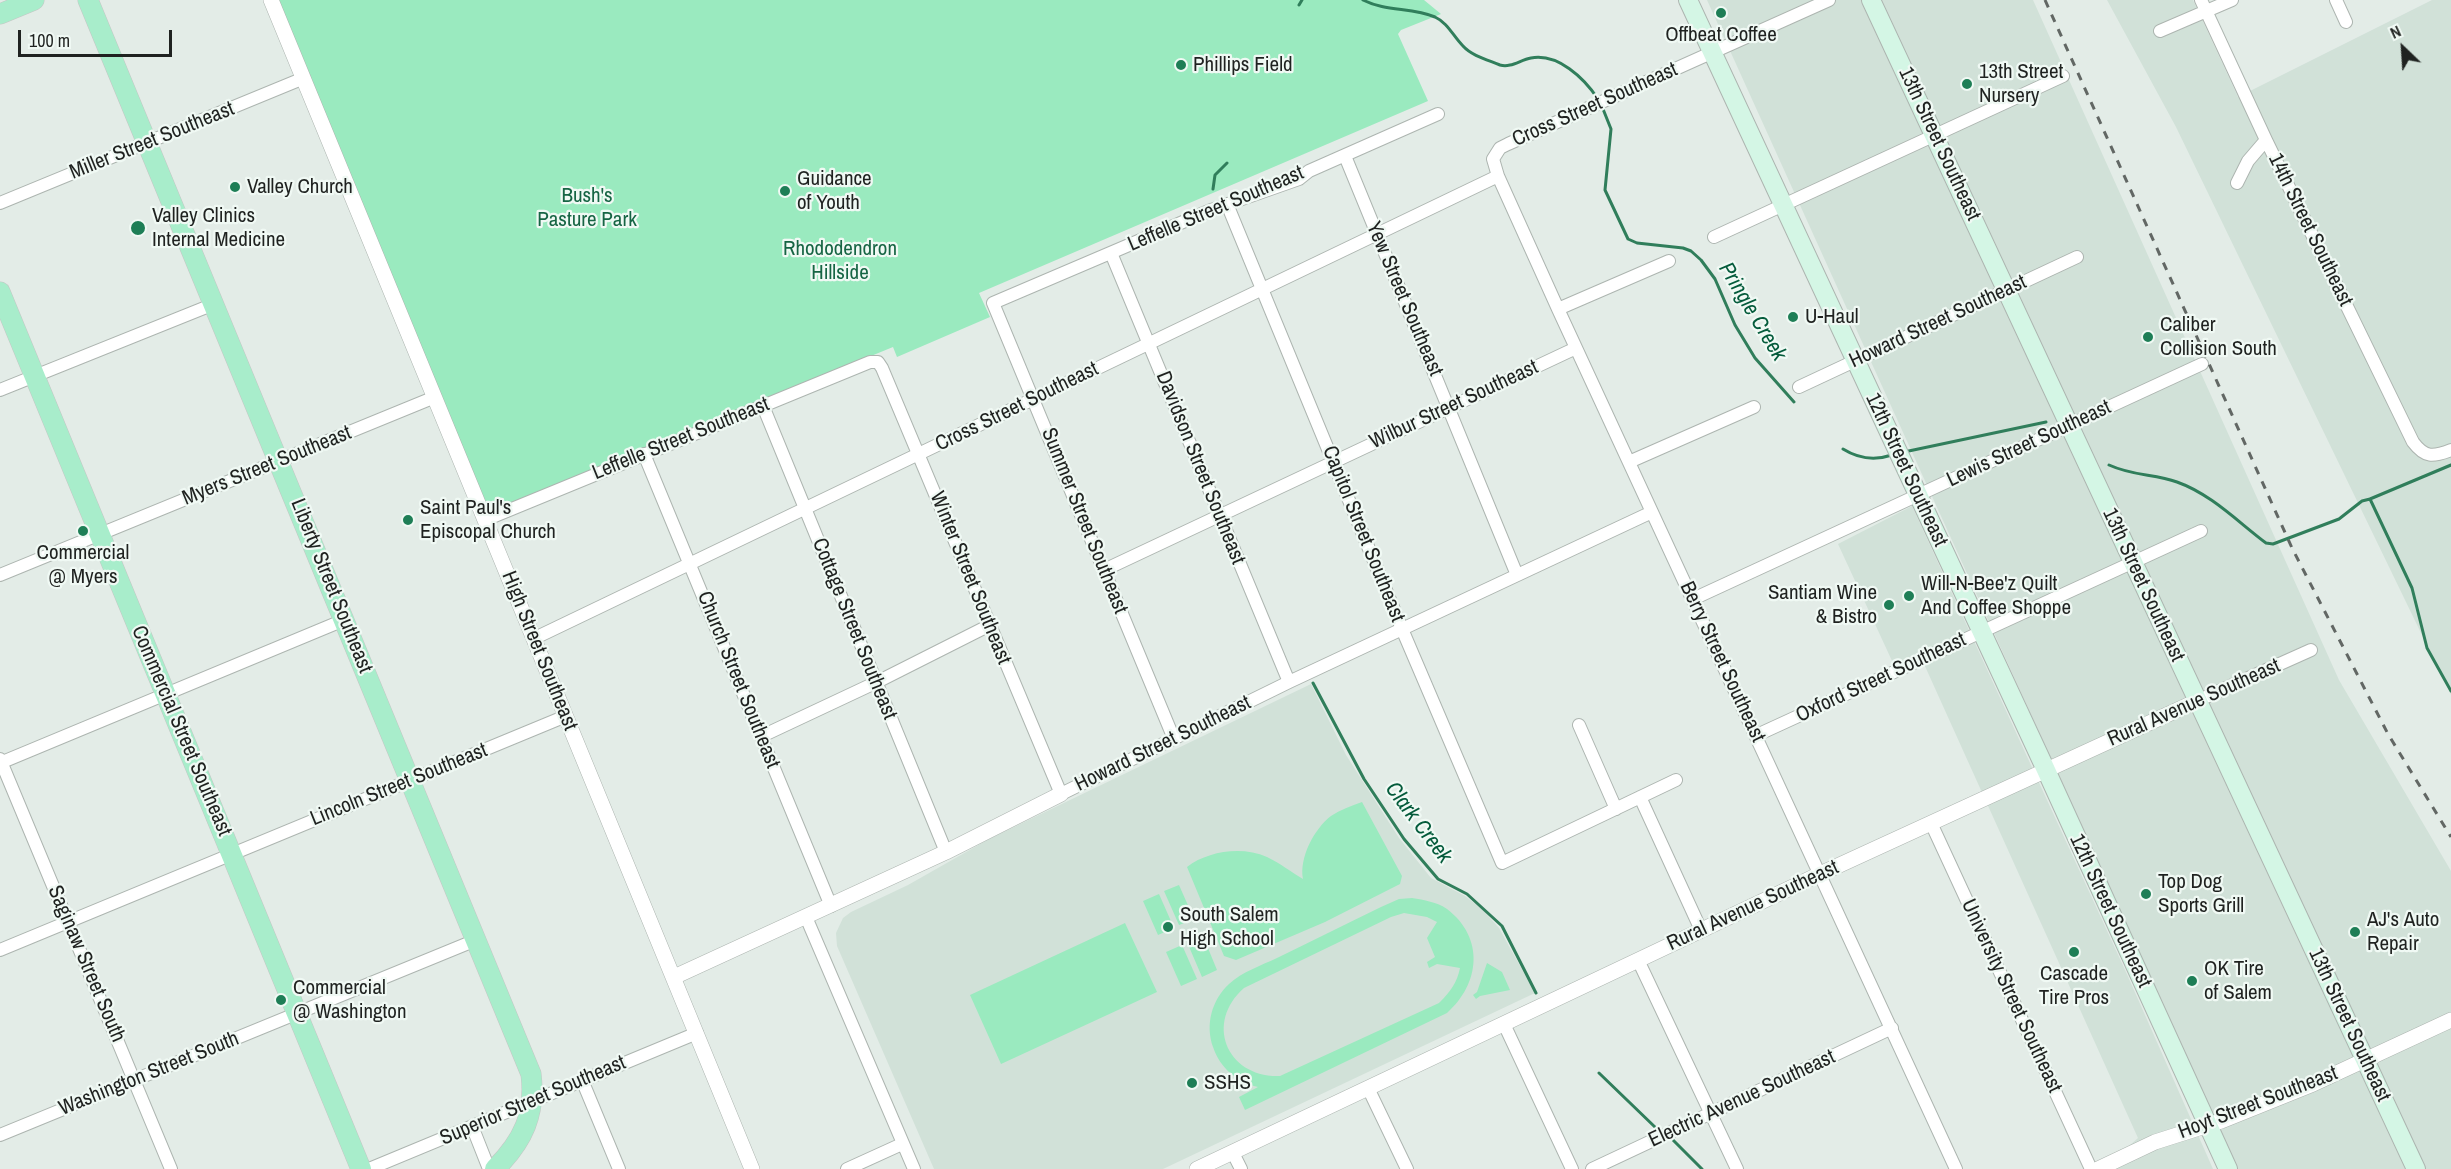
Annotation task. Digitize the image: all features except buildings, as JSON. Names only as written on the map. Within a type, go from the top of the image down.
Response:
[{"type":"main road","points":[[0,14],[34,0]]},
{"type":"main road","name":"Liberty Street Southeast","points":[[88,0],[531,1074],[533,1089],[524,1132],[512,1153],[495,1169]]},
{"type":"main road","name":"12th Street Southeast","points":[[1688,0],[2046,770],[2228,1169]]},
{"type":"main road","name":"13th Street Southeast","points":[[1871,0],[2416,1169]]},
{"type":"main road","name":"Commercial Street Southeast","points":[[0,292],[361,1169]]},
{"type":"street","name":"High Street Southeast","points":[[271,0],[752,1169]]},
{"type":"street","name":"Cross Street Southeast","points":[[1495,154],[1508,144],[1829,0]]},
{"type":"street","points":[[2160,31],[2203,6],[2232,0]]},
{"type":"street","points":[[2336,0],[2346,22]]},
{"type":"street","name":"14th Street Southeast","points":[[2203,6],[2413,442],[2425,455],[2435,456],[2451,450]]},
{"type":"street","points":[[1714,237],[2062,76]]},
{"type":"street","name":"Miller Street Southeast","points":[[0,203],[304,78]]},
{"type":"street","name":"Leffelle Street Southeast","points":[[993,303],[1227,204],[1299,179],[1309,171],[1438,114]]},
{"type":"street","points":[[2237,183],[2248,161],[2266,140]]},
{"type":"street","name":"Berry Street Southeast","points":[[1495,154],[1493,159],[1498,176],[1558,309],[1956,1169]]},
{"type":"street","name":"Yew Street Southeast","points":[[1345,156],[1517,575]]},
{"type":"street","name":"Cross Street Southeast","points":[[535,638],[1498,176]]},
{"type":"street","name":"Capitol Street Southeast","points":[[1227,204],[1402,629],[1502,863],[1616,809]]},
{"type":"street","name":"Davidson Street Southeast","points":[[1111,253],[1289,682]]},
{"type":"street","name":"Howard Street Southeast","points":[[1799,387],[2077,257]]},
{"type":"street","points":[[1558,309],[1669,261]]},
{"type":"street","name":"Summer Street Southeast","points":[[993,303],[1174,739]]},
{"type":"street","points":[[0,390],[214,304]]},
{"type":"street","name":"Wilbur Street Southeast","points":[[1104,570],[1576,348]]},
{"type":"street","name":"Leffelle Street Southeast","points":[[485,520],[763,405],[870,362],[878,362]]},
{"type":"street","name":"Winter Street Southeast","points":[[878,362],[919,454],[1061,794]]},
{"type":"street","name":"Lewis Street Southeast","points":[[1693,599],[2202,364]]},
{"type":"street","name":"Myers Street Southeast","points":[[0,575],[435,397]]},
{"type":"street","name":"Cottage Street Southeast","points":[[763,405],[946,852]]},
{"type":"street","points":[[1629,462],[1754,407]]},
{"type":"street","name":"Church Street Southeast","points":[[644,454],[831,906]]},
{"type":"street","name":"Howard Street Southeast","points":[[674,977],[946,852],[1289,682],[1652,512]]},
{"type":"street","name":"Oxford Street Southeast","points":[[1757,735],[2201,531]]},
{"type":"street","points":[[0,762],[345,620]]},
{"type":"street","points":[[762,736],[990,625]]},
{"type":"street","name":"Rural Avenue Southeast","points":[[1197,1169],[1820,874],[2311,650]]},
{"type":"street","name":"Lincoln Street Southeast","points":[[0,950],[566,717]]},
{"type":"street","points":[[1579,725],[1616,809],[1676,780]]},
{"type":"street","name":"Saginaw Street South","points":[[0,762],[171,1169]]},
{"type":"street","points":[[1640,797],[1701,930]]},
{"type":"street","name":"University Street Southeast","points":[[1931,823],[2091,1169]]},
{"type":"street","points":[[806,917],[914,1169]]},
{"type":"street","name":"Washington Street South","points":[[0,1135],[476,940]]},
{"type":"street","points":[[1638,960],[1737,1169]]},
{"type":"street","name":"Hoyt Street Southeast","points":[[2098,1169],[2155,1142],[2209,1125],[2289,1094],[2451,1020]]},
{"type":"street","points":[[1504,1024],[1572,1169]]},
{"type":"street","name":"Electric Avenue Southeast","points":[[1592,1169],[1892,1028]]},
{"type":"street","name":"Superior Street Southeast","points":[[369,1169],[697,1033]]},
{"type":"street","points":[[582,1080],[619,1169]]},
{"type":"street","points":[[1368,1088],[1407,1169]]},
{"type":"street","points":[[472,1126],[489,1169]]},
{"type":"street","points":[[847,1169],[902,1144]]},
{"type":"street","points":[[1233,1153],[1241,1169]]},
{"type":"shaded area","points":[[1707,0],[2033,0],[2339,680],[2451,871],[2451,1169],[2237,1169]]},
{"type":"shaded area","points":[[2107,0],[2193,0],[2238,97],[2432,0],[2451,0],[2451,695],[2176,127]]},
{"type":"shaded area","points":[[1912,506],[2126,972],[2213,1169],[2103,1169],[2138,1138],[1924,664],[1899,676],[1838,544]]},
{"type":"shaded area","name":"South Salem High School","points":[[1311,684],[1346,755],[1399,838],[1431,878],[1465,896],[1482,909],[1499,928],[1535,993],[1163,1169],[934,1169],[837,946],[836,933],[843,918],[908,885],[989,839]]},
{"type":"green space","name":"Bush's Pasture Park","points":[[277,0],[1424,0],[1441,14],[1401,30],[1398,34],[1428,101],[979,293],[990,317],[897,357],[893,347],[495,510],[485,504]]},
{"type":"green space","points":[[1362,802],[1402,876],[1400,884],[1325,922],[1236,960],[1224,956],[1187,867],[1215,854],[1247,852],[1267,857],[1303,879],[1303,862],[1309,844],[1319,828],[1334,814]]},
{"type":"green space","points":[[1179,885],[1194,919],[1179,925],[1164,891]]},
{"type":"green space","points":[[1159,894],[1174,928],[1158,935],[1143,901]]},
{"type":"green space","points":[[1412,898],[1443,907],[1459,921],[1468,933],[1474,961],[1472,975],[1458,1001],[1447,1013],[1245,1110],[1239,1097],[1258,1087],[1236,1078],[1225,1068],[1216,1055],[1211,1038],[1210,1021],[1214,1005],[1223,990],[1246,972],[1399,899]],"holes":[[[1404,913],[1427,917],[1437,922],[1427,938],[1435,957],[1427,962],[1429,968],[1437,964],[1460,968],[1452,987],[1439,1003],[1280,1076],[1262,1074],[1246,1068],[1235,1058],[1227,1046],[1224,1032],[1225,1017],[1232,1002],[1244,988],[1391,917]]]},
{"type":"green space","points":[[1125,923],[1157,992],[1001,1064],[970,995]]},
{"type":"green space","points":[[1203,936],[1217,970],[1202,977],[1187,942]]},
{"type":"green space","points":[[1182,945],[1197,979],[1181,986],[1166,952]]},
{"type":"green space","points":[[1487,963],[1502,972],[1510,990],[1480,996],[1476,999],[1473,995],[1477,992]]},
{"type":"waterway","name":"Clark Creek","points":[[1299,5],[1302,0]]},
{"type":"waterway","name":"Pringle Creek","points":[[1363,0],[1372,4],[1435,17],[1447,26],[1459,42],[1471,52],[1500,65],[1531,58],[1551,59],[1578,75],[1598,99]]},
{"type":"waterway","name":"Pringle Creek","points":[[1601,104],[1611,129],[1605,190],[1628,239],[1637,243],[1683,248],[1691,251],[1701,260],[1715,279],[1735,325],[1755,358],[1794,402]]},
{"type":"waterway","name":"Clark Creek","points":[[1213,189],[1215,175],[1227,163]]},
{"type":"waterway","name":"Pringle Creek","points":[[1904,452],[2046,422]]},
{"type":"waterway","name":"Pringle Creek","points":[[1843,449],[1867,458],[1892,455]]},
{"type":"waterway","name":"Pringle Creek","points":[[2109,465],[2168,479],[2189,487],[2213,501],[2266,543],[2273,544],[2339,519],[2362,501],[2370,499],[2412,588],[2427,648],[2451,691]]},
{"type":"waterway","points":[[2370,499],[2451,465]]},
{"type":"waterway","name":"Clark Creek","points":[[1313,683],[1364,779],[1404,839],[1438,879],[1467,894],[1502,926],[1536,993]]},
{"type":"waterway","name":"Clark Creek","points":[[1599,1073],[1656,1128]]},
{"type":"waterway","name":"Clark Creek","points":[[1673,1140],[1702,1169]]},
{"type":"railway","points":[[2045,0],[2292,548],[2388,734],[2451,837]]},
{"type":"place","name":"Offbeat Coffee","points":[[1721,13]]},
{"type":"place","name":"Phillips Field","points":[[1181,65]]},
{"type":"place","name":"13th Street Nursery","points":[[1967,84]]},
{"type":"place","name":"Valley Church","points":[[235,187]]},
{"type":"place","name":"Guidance of Youth","points":[[785,191]]},
{"type":"place","name":"Valley Clinics Internal Medicine","points":[[138,228]]},
{"type":"place","name":"U-Haul","points":[[1793,317]]},
{"type":"place","name":"Caliber Collision South","points":[[2148,337]]},
{"type":"place","name":"Saint Paul's Episcopal Church","points":[[408,520]]},
{"type":"place","name":"Commercial @ Myers","points":[[83,531]]},
{"type":"place","name":"Will-N-Bee'z Quilt And Coffee Shoppe","points":[[1909,596]]},
{"type":"place","name":"Santiam Wine & Bistro","points":[[1889,605]]},
{"type":"place","name":"Top Dog Sports Grill","points":[[2146,894]]},
{"type":"place","name":"South Salem High School","points":[[1168,927]]},
{"type":"place","name":"AJ's Auto Repair","points":[[2355,932]]},
{"type":"place","name":"Cascade Tire Pros","points":[[2074,952]]},
{"type":"place","name":"OK Tire of Salem","points":[[2192,981]]},
{"type":"place","name":"Commercial @ Washington","points":[[281,1000]]},
{"type":"place","name":"SSHS","points":[[1192,1083]]},
{"type":"park label","name":"Rhododendron Hillside","points":[[840,261]]}]
